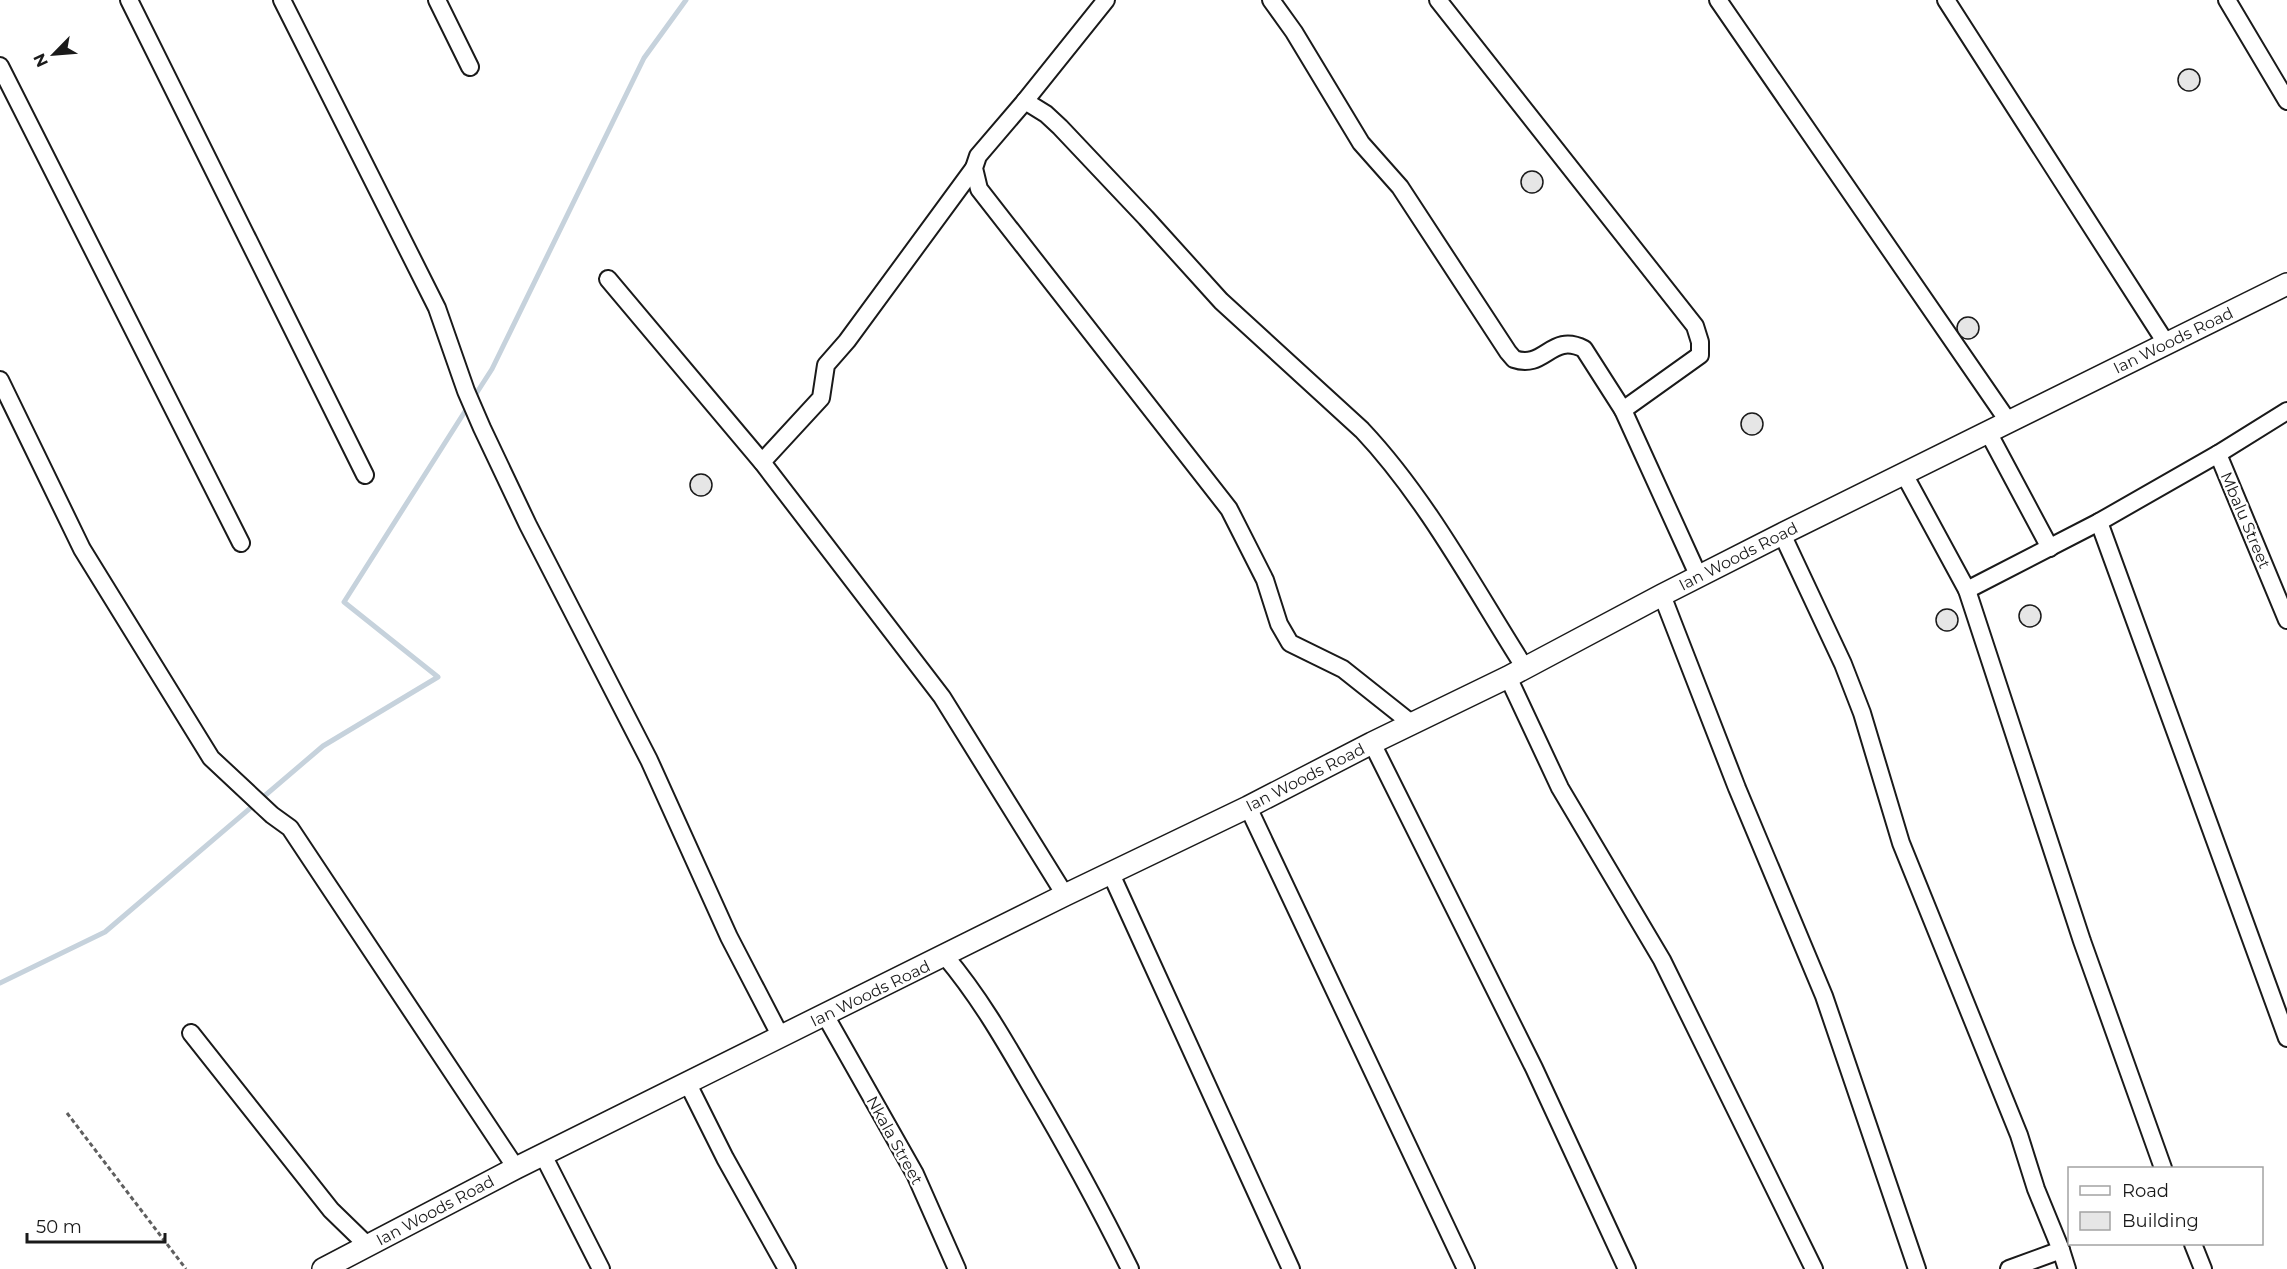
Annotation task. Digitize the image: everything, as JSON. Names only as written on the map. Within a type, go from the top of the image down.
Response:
[{"type":"street","points":[[129,0],[365,475]]},
{"type":"street","points":[[282,0],[437,308],[466,391],[482,428],[528,525],[649,760],[729,937],[781,1037]]},
{"type":"street","points":[[437,0],[470,67]]},
{"type":"street","points":[[762,462],[821,398],[826,365],[847,341],[974,168],[978,156],[1106,0]]},
{"type":"street","points":[[1271,0],[1294,32],[1361,143],[1400,187],[1514,360],[1530,362],[1562,344],[1574,344],[1584,349],[1623,410],[1700,577]]},
{"type":"street","points":[[1438,0],[1695,326],[1701,342],[1700,355],[1623,410]]},
{"type":"street","points":[[1718,0],[2008,421]]},
{"type":"street","points":[[1946,0],[2166,343]]},
{"type":"street","points":[[2227,0],[2287,100]]},
{"type":"street","points":[[0,66],[241,543]]},
{"type":"street","points":[[1025,101],[1053,121],[1146,218],[1221,301],[1362,430],[1384,453],[1429,517],[1516,673],[1560,788],[1666,969],[1814,1269]]},
{"type":"street","points":[[974,168],[979,189],[1229,508],[1265,580],[1279,624],[1290,643],[1343,669],[1411,723]]},
{"type":"street","points":[[608,279],[762,462],[942,697],[1065,896]]},
{"type":"street","name":"Ian Woods Road","points":[[323,1269],[516,1168],[1248,807],[1411,723],[1516,673],[1782,534],[2287,284]]},
{"type":"street","points":[[0,380],[82,549],[211,758],[272,815],[290,828],[516,1168]]},
{"type":"street","points":[[1967,590],[2099,522],[2218,454],[2287,411]]},
{"type":"street","points":[[1988,432],[2050,548]]},
{"type":"street","name":"Mbalu Street","points":[[2218,454],[2287,620]]},
{"type":"street","points":[[1904,474],[1967,590],[2082,941],[2163,1167]]},
{"type":"street","points":[[2099,522],[2287,1038]]},
{"type":"street","points":[[1782,534],[1844,664],[1862,713],[1901,843],[2019,1135],[2036,1189],[2067,1269]]},
{"type":"street","points":[[1662,595],[1742,799],[1824,996],[1917,1269]]},
{"type":"street","points":[[1372,743],[1534,1068],[1627,1269]]},
{"type":"street","points":[[1248,807],[1466,1269]]},
{"type":"street","points":[[1111,874],[1291,1269]]},
{"type":"street","points":[[945,956],[970,985],[995,1024],[1091,1190],[1130,1269]]},
{"type":"street","name":"Nkala Street","points":[[825,1015],[915,1174],[957,1269]]},
{"type":"street","points":[[190,1033],[331,1210],[367,1245]]},
{"type":"street","points":[[688,1084],[725,1158],[788,1269]]},
{"type":"street","points":[[543,1155],[602,1269]]},
{"type":"street","points":[[2193,1245],[2203,1269]]},
{"type":"street","points":[[2009,1269],[2061,1250]]},
{"type":"path","points":[[67,1113],[186,1269]]},
{"type":"building","points":[[2189,69],[2199,76],[2200,80],[2193,90],[2189,91],[2179,84],[2178,80],[2185,70]]},
{"type":"building","points":[[1532,171],[1542,178],[1543,182],[1536,192],[1532,193],[1522,186],[1521,182],[1528,172]]},
{"type":"building","points":[[1968,317],[1978,324],[1979,328],[1972,338],[1968,339],[1958,332],[1957,328],[1964,318]]},
{"type":"building","points":[[1752,413],[1762,420],[1763,424],[1756,434],[1752,435],[1742,428],[1741,424],[1748,414]]},
{"type":"building","points":[[701,474],[711,481],[712,485],[705,495],[701,496],[691,489],[690,485],[697,475]]},
{"type":"building","points":[[2030,605],[2040,612],[2041,616],[2034,626],[2030,627],[2020,620],[2019,616],[2026,606]]},
{"type":"building","points":[[1947,609],[1957,616],[1958,620],[1951,630],[1947,631],[1937,624],[1936,620],[1943,610]]},
{"type":"waterway","points":[[474,397],[492,369],[644,58],[686,0]]},
{"type":"waterway","points":[[0,983],[105,932],[323,746],[438,677],[344,602],[469,405]]}]
